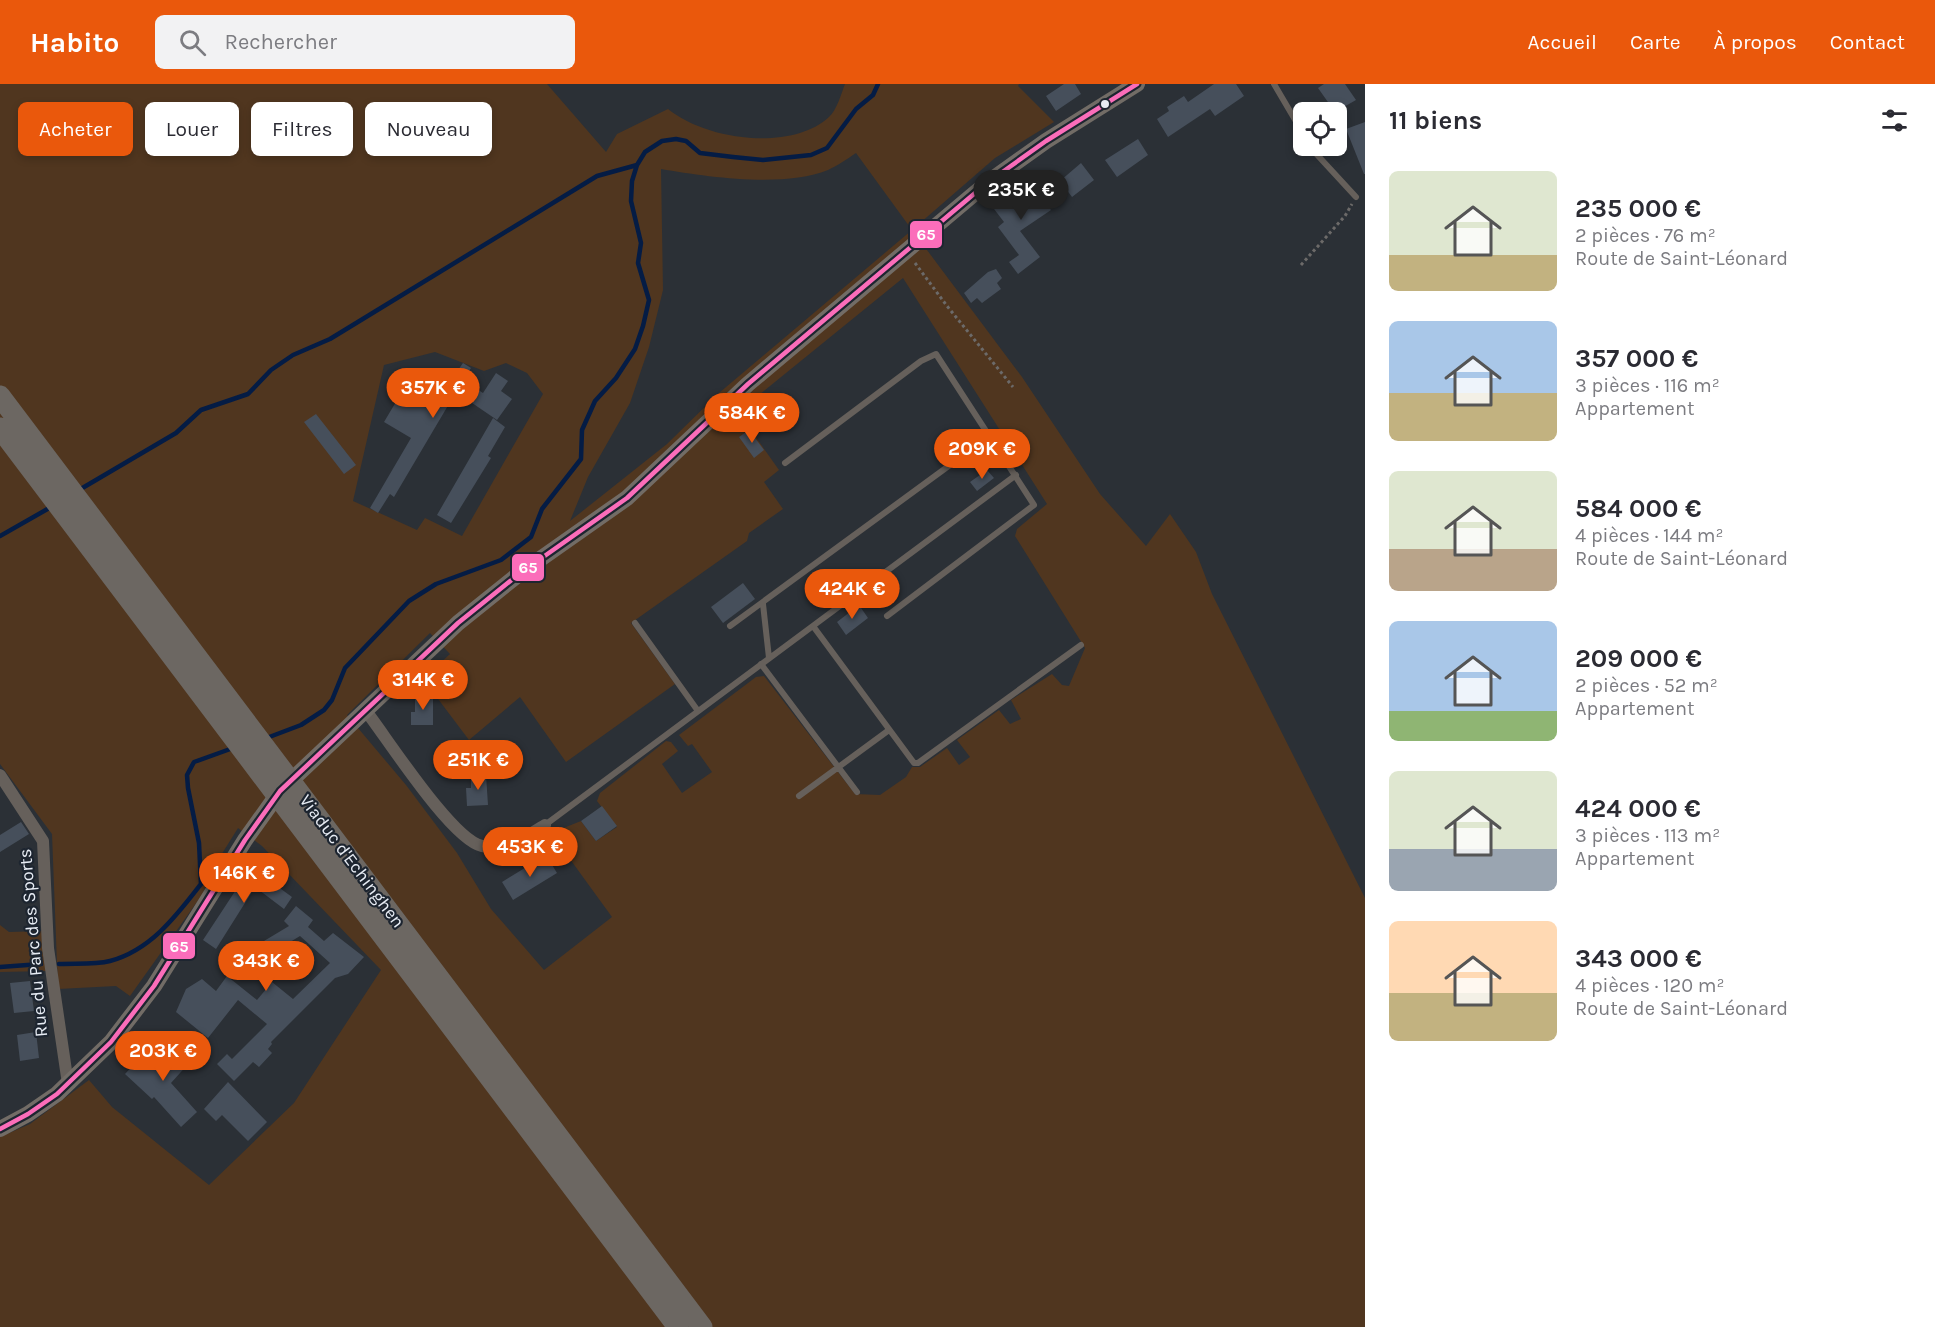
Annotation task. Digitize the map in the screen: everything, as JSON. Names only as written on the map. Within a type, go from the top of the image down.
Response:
[{"type":"highway","name":"Viaduc d'Echinghen","points":[[0,396],[702,1327]]},
{"type":"highway","name":"Viaduc d'Echinghen","points":[[0,428],[678,1327]]},
{"type":"street","points":[[0,1129],[28,1114],[68,1084],[94,1060],[154,986],[245,840],[280,791],[479,605],[627,498],[748,384],[1014,163],[1137,84]]},
{"type":"street","points":[[366,711],[461,835],[479,846],[494,847],[524,839],[545,825]]},
{"type":"street","name":"Rue du Parc des Sports","points":[[0,776],[43,841],[48,948],[68,1084]]},
{"type":"lane","points":[[1274,84],[1293,116]]},
{"type":"lane","points":[[1318,156],[1356,197]]},
{"type":"lane","points":[[785,463],[921,361],[936,354],[991,435],[1033,501],[1030,510],[887,616]]},
{"type":"lane","points":[[730,626],[991,435]]},
{"type":"lane","points":[[545,825],[1016,475]]},
{"type":"lane","points":[[763,604],[769,658]]},
{"type":"lane","points":[[635,623],[698,711]]},
{"type":"lane","points":[[813,626],[914,763],[924,761],[1081,645]]},
{"type":"lane","points":[[761,664],[856,792]]},
{"type":"lane","points":[[800,796],[889,730]]},
{"type":"path","points":[[1301,265],[1345,216],[1356,197]]},
{"type":"path","points":[[907,252],[947,306],[1013,387]]},
{"type":"shaded area","points":[[0,84],[547,84],[606,152],[617,134],[668,109],[684,120],[704,128],[748,138],[771,138],[793,135],[813,128],[829,117],[837,106],[845,84],[1019,84],[1018,86],[1054,122],[995,158],[912,230],[1022,377],[1100,494],[1146,546],[1170,514],[1196,552],[1212,594],[1365,898],[1365,1327],[0,1327],[0,1137],[30,1124],[89,1080],[112,1107],[209,1185],[294,1103],[381,970],[262,846],[238,828],[208,876],[204,892],[130,996],[116,986],[58,989],[52,834],[0,764]],"holes":[[[856,153],[912,230],[719,393],[667,444],[570,521],[588,477],[630,403],[649,347],[663,290],[661,169],[722,178],[790,179],[828,170]],[[903,278],[1047,504],[1017,529],[1015,536],[1085,648],[1069,686],[1062,685],[1052,674],[1011,700],[1021,719],[1010,724],[999,710],[957,740],[970,757],[959,765],[947,748],[920,767],[912,767],[906,777],[880,795],[855,794],[764,676],[756,677],[679,735],[688,746],[692,744],[712,772],[682,793],[662,764],[678,751],[671,742],[666,741],[600,793],[597,801],[617,827],[596,841],[581,821],[551,833],[612,917],[544,970],[491,909],[457,853],[406,785],[347,715],[430,633],[450,654],[423,679],[469,740],[520,697],[566,762],[675,684],[631,623],[747,541],[749,533],[783,509],[764,482],[779,470],[738,412]],[[435,352],[484,371],[506,363],[527,373],[543,394],[462,536],[425,518],[417,530],[353,501],[384,365]]]},
{"type":"shaded area","points":[[0,925],[9,932],[45,931],[47,971],[0,972]]},
{"type":"building","points":[[1064,84],[1075,84],[1081,94],[1056,111],[1046,96]]},
{"type":"building","points":[[1214,84],[1236,84],[1244,96],[1215,116],[1210,109],[1168,137],[1157,119],[1169,111],[1167,107],[1184,96],[1188,102]]},
{"type":"building","points":[[1324,84],[1345,84],[1356,100],[1347,105],[1347,102],[1328,102],[1318,88]]},
{"type":"building","points":[[1365,122],[1365,174],[1347,132],[1347,129]]},
{"type":"building","points":[[1138,139],[1148,155],[1117,177],[1105,160]]},
{"type":"building","points":[[1081,163],[1094,180],[1072,197],[1060,181]]},
{"type":"building","points":[[1027,180],[1051,210],[1020,231],[1040,257],[1018,274],[1009,262],[1019,255],[998,227],[1004,222],[991,205]]},
{"type":"building","points":[[996,269],[1002,278],[997,283],[1001,289],[982,303],[977,298],[971,303],[964,293],[988,272]]},
{"type":"building","points":[[463,363],[471,368],[463,380],[483,393],[496,373],[508,381],[501,391],[512,399],[497,420],[456,392],[394,497],[390,494],[378,513],[370,508],[411,438],[384,422],[412,375],[442,393]]},
{"type":"building","points":[[316,414],[356,465],[344,474],[304,422]]},
{"type":"building","points":[[493,418],[505,427],[488,456],[491,458],[451,523],[437,515]]},
{"type":"building","points":[[749,430],[764,450],[754,458],[739,437]]},
{"type":"building","points":[[987,470],[994,478],[977,491],[970,482]]},
{"type":"building","points":[[743,583],[755,599],[723,623],[711,607]]},
{"type":"building","points":[[859,605],[868,618],[846,635],[837,622]]},
{"type":"building","points":[[415,696],[433,696],[433,725],[411,725],[411,712],[415,712]]},
{"type":"building","points":[[471,775],[486,775],[488,805],[467,806],[466,788],[471,788]]},
{"type":"building","points":[[602,806],[617,826],[596,841],[581,821]]},
{"type":"building","points":[[21,822],[29,834],[0,852],[0,835]]},
{"type":"building","points":[[546,855],[557,873],[513,900],[502,882]]},
{"type":"building","points":[[251,867],[292,897],[284,909],[255,887],[216,949],[203,940]]},
{"type":"building","points":[[296,906],[313,920],[308,927],[324,941],[333,933],[364,957],[348,974],[335,978],[271,1042],[268,1049],[272,1053],[259,1067],[253,1062],[234,1081],[217,1064],[227,1054],[232,1059],[267,1024],[238,1000],[208,1038],[176,1012],[186,989],[202,979],[216,991],[227,976],[257,1000],[272,982],[293,999],[330,963],[300,936],[277,950],[281,958],[265,968],[260,960],[239,973],[231,961],[289,926],[284,921]]},
{"type":"building","points":[[30,981],[34,1011],[14,1013],[10,983]]},
{"type":"building","points":[[36,1032],[39,1058],[20,1061],[17,1035]]},
{"type":"building","points":[[171,1046],[189,1063],[171,1083],[197,1112],[181,1127],[154,1097],[152,1099],[125,1074],[150,1047],[160,1057]]},
{"type":"building","points":[[228,1082],[267,1122],[248,1141],[222,1115],[216,1121],[204,1109]]},
{"type":"waterway","points":[[264,739],[301,725],[324,710],[332,700],[345,668],[409,601],[436,584],[501,560],[531,537],[542,509],[581,459],[582,430],[595,401],[616,378],[635,349],[643,326],[649,300],[638,263],[641,243],[631,201],[632,181],[637,165],[645,152],[662,141],[676,139],[686,141],[700,153],[733,157],[763,160],[811,155],[827,148],[856,109],[873,95],[878,84]]},
{"type":"waterway","points":[[79,490],[176,433],[201,410],[248,394],[271,370],[293,355],[330,339],[597,176],[637,165]]},
{"type":"waterway","points":[[0,536],[51,507]]},
{"type":"waterway","points":[[59,964],[104,962],[125,956],[162,930],[182,908],[201,884],[199,843],[187,775],[194,762],[233,748]]},
{"type":"waterway","points":[[0,967],[41,964]]},
{"type":"transit line","name":"65","points":[[0,1129],[28,1114],[57,1094],[111,1042],[154,986],[245,840],[280,791],[458,623],[519,574],[627,498],[748,384],[987,183],[1046,141],[1137,84]]}]
